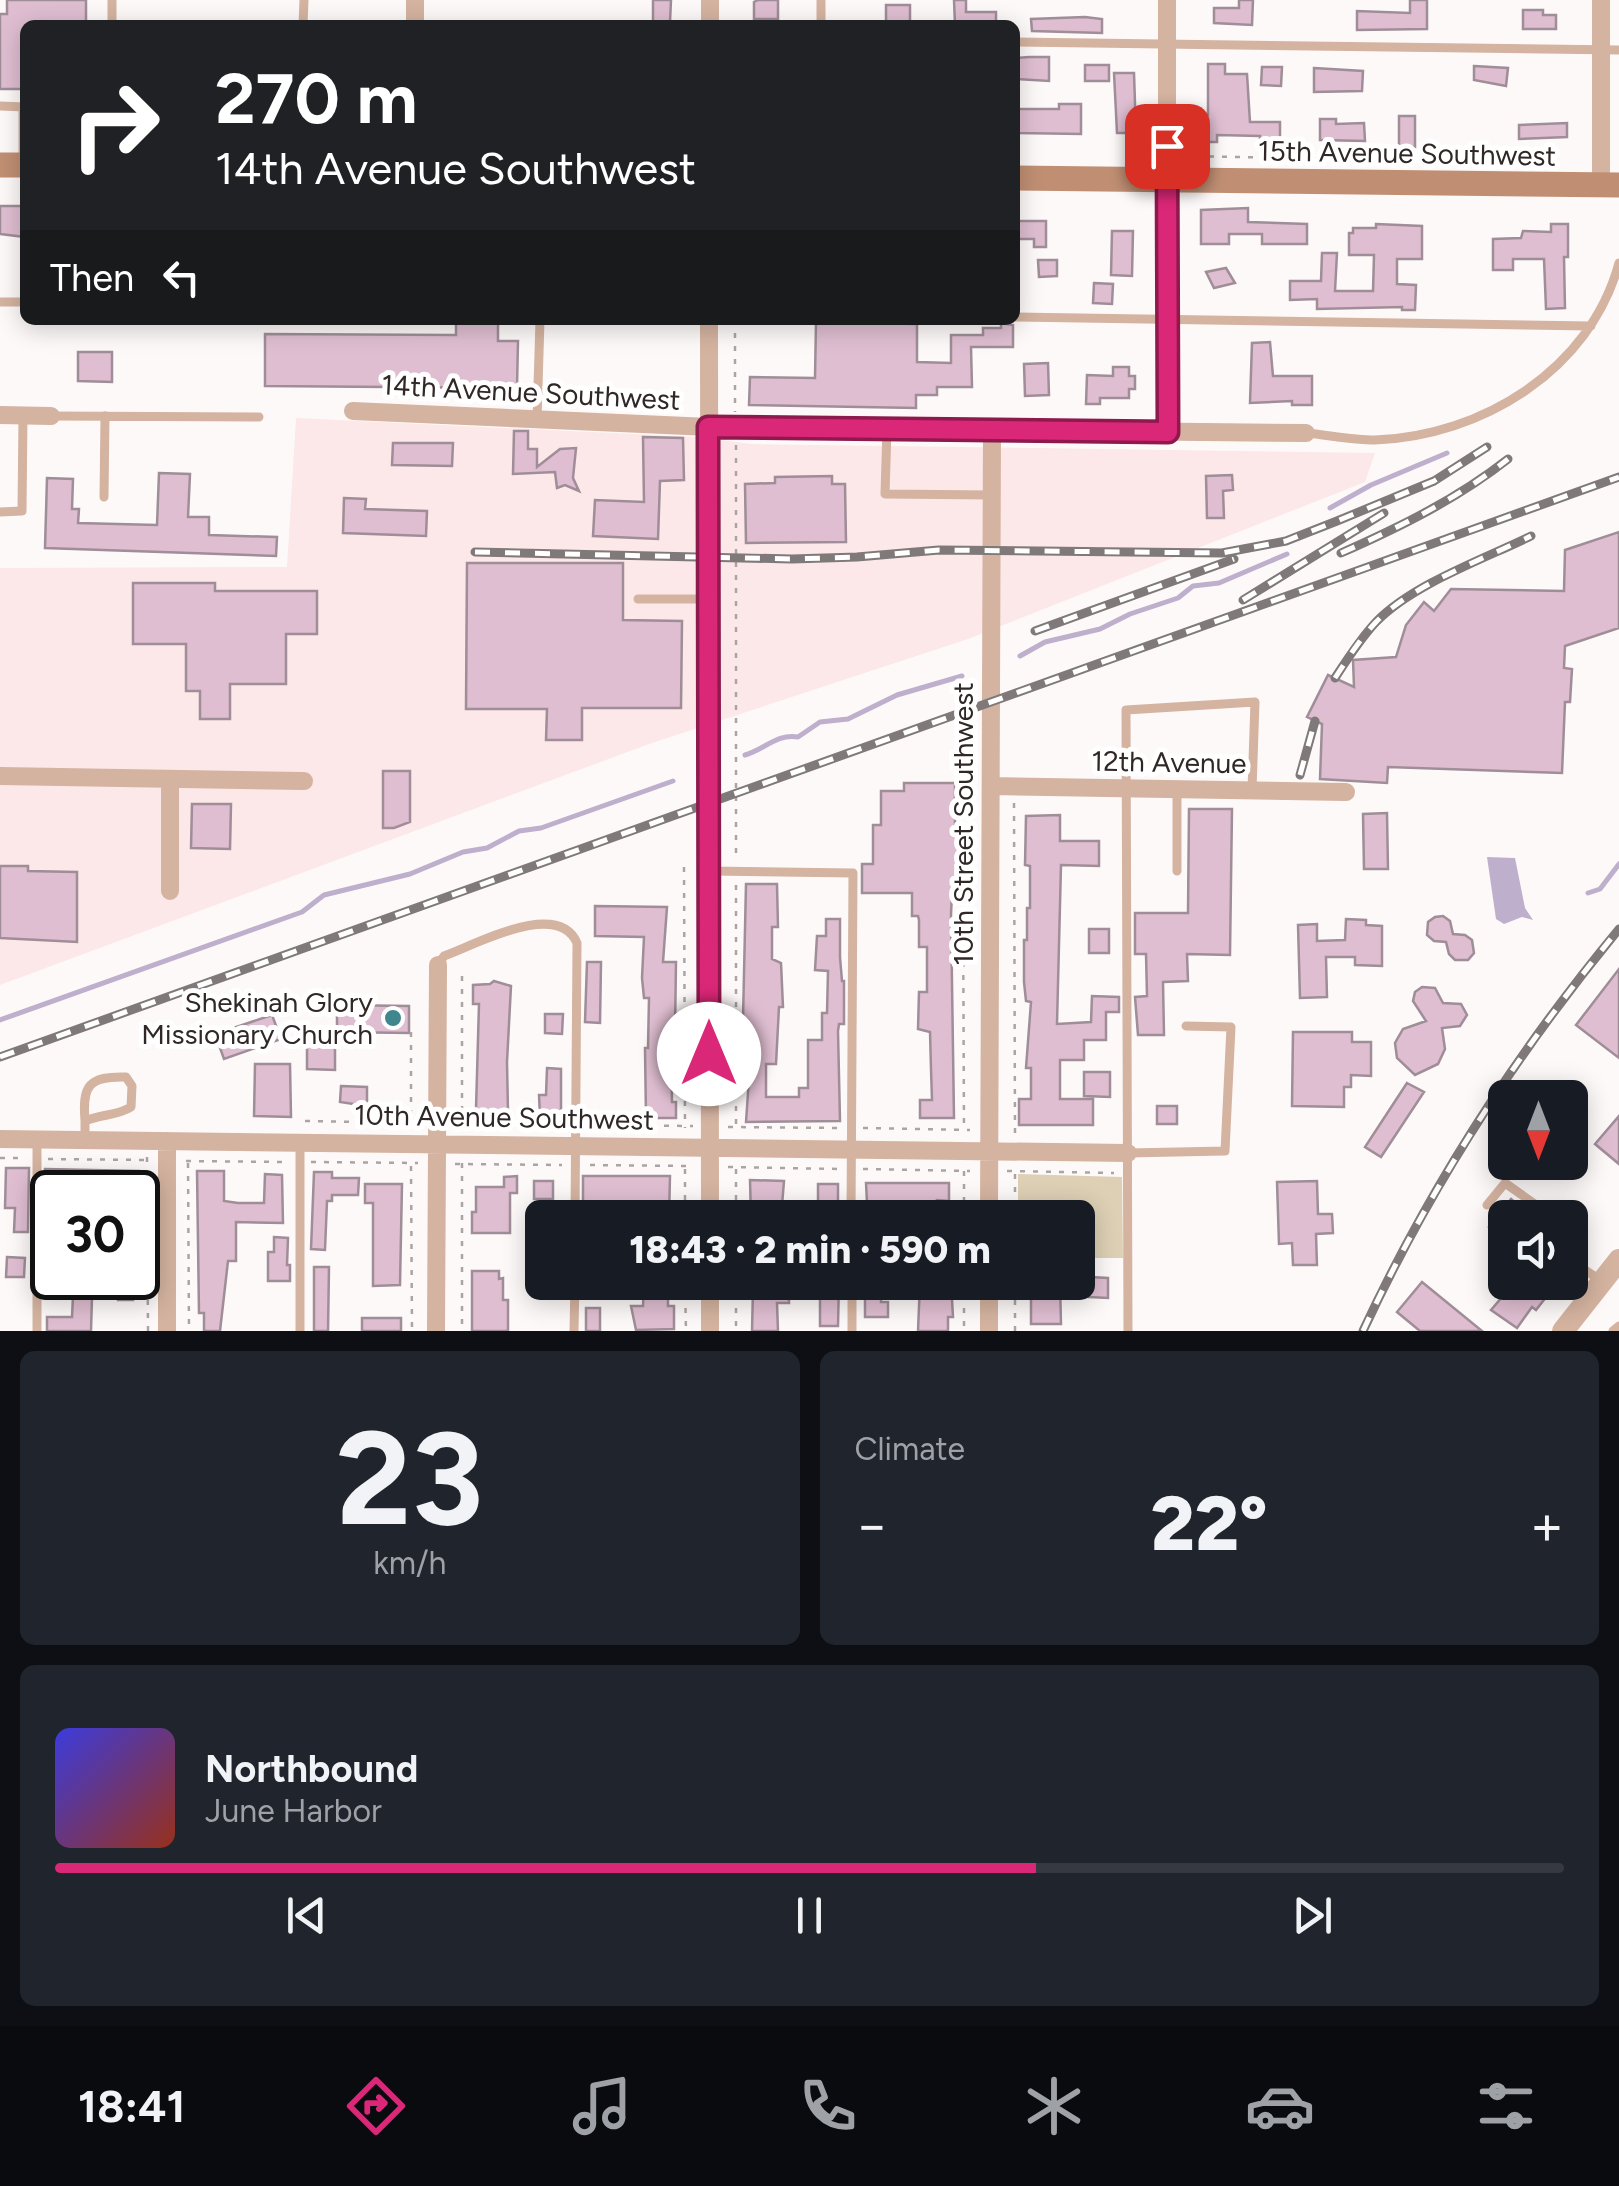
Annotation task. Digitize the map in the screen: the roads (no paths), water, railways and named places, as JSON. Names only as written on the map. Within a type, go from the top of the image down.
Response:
[{"type":"main road","name":"15th Avenue Southwest","points":[[1020,178],[1610,185]]},
{"type":"street","points":[[1167,0],[1168,432]]},
{"type":"street","points":[[1601,0],[1610,50],[1610,185]]},
{"type":"street","points":[[709,325],[710,1200]]},
{"type":"street","name":"14th Avenue Southwest","points":[[353,411],[708,427],[1306,433]]},
{"type":"street","points":[[0,415],[51,416]]},
{"type":"street","name":"10th Street Southwest","points":[[989,1200],[992,431]]},
{"type":"street","points":[[0,776],[304,781]]},
{"type":"street","points":[[170,779],[170,890]]},
{"type":"street","name":"12th Avenue","points":[[990,786],[1346,792]]},
{"type":"street","points":[[436,1331],[438,965]]},
{"type":"street","name":"10th Avenue Southwest","points":[[0,1138],[37,1149],[85,1131],[166,1141],[1128,1153]]},
{"type":"street","points":[[166,1141],[167,1331]]},
{"type":"street","points":[[1563,1331],[1619,1260]]},
{"type":"street","points":[[710,1300],[710,1331]]},
{"type":"street","points":[[989,1300],[989,1331]]},
{"type":"lane","points":[[1020,42],[1610,50]]},
{"type":"lane","points":[[16,165],[20,136]]},
{"type":"lane","points":[[1306,433],[1374,440],[1435,430],[1488,414],[1533,388],[1591,326],[1610,296],[1619,264]]},
{"type":"lane","points":[[1020,317],[1591,326]]},
{"type":"lane","points":[[537,420],[540,325]]},
{"type":"lane","points":[[0,512],[22,511],[23,416]]},
{"type":"lane","points":[[51,416],[259,416]]},
{"type":"lane","points":[[104,497],[105,416]]},
{"type":"lane","points":[[887,430],[885,494],[992,495]]},
{"type":"lane","points":[[638,599],[708,599]]},
{"type":"lane","points":[[1128,1331],[1126,710],[1255,702],[1252,791]]},
{"type":"lane","points":[[1177,790],[1177,872]]},
{"type":"lane","points":[[708,872],[853,873],[852,1200]]},
{"type":"lane","points":[[438,965],[444,956],[534,923],[556,922],[572,930],[578,943],[574,1200]]},
{"type":"lane","points":[[1128,1153],[1225,1151],[1230,1028],[1186,1026]]},
{"type":"lane","points":[[102,1076],[126,1077],[132,1086],[132,1107],[85,1131],[83,1098],[88,1086],[102,1076]]},
{"type":"lane","points":[[300,1142],[300,1331]]},
{"type":"lane","points":[[36,1331],[37,1149]]},
{"type":"lane","points":[[1490,1200],[1504,1184],[1528,1200]]},
{"type":"lane","points":[[1588,1272],[1602,1282]]},
{"type":"lane","points":[[574,1300],[574,1331]]},
{"type":"lane","points":[[852,1300],[852,1331]]},
{"type":"lane","points":[[1613,1331],[1619,1326]]},
{"type":"waterway","points":[[1330,508],[1371,485],[1447,453]]},
{"type":"waterway","points":[[1020,656],[1045,642],[1100,629],[1178,598],[1193,586],[1219,583],[1287,554]]},
{"type":"waterway","points":[[745,755],[777,740],[798,737],[820,722],[848,719],[897,695],[962,676]]},
{"type":"waterway","points":[[0,1020],[302,912],[324,895],[410,874],[463,852],[487,848],[519,831],[541,828],[673,781]]},
{"type":"waterway","points":[[1588,893],[1600,889],[1619,864]]},
{"type":"railway","points":[[475,552],[792,559],[939,550],[1222,553],[1286,541],[1337,521],[1434,481],[1487,447]]},
{"type":"railway","points":[[1341,553],[1428,511],[1508,459]]},
{"type":"railway","points":[[0,1057],[1619,477]]},
{"type":"railway","points":[[1243,600],[1384,513]]},
{"type":"railway","points":[[1335,678],[1365,635],[1391,608],[1429,584],[1531,536]]},
{"type":"railway","points":[[1035,631],[1234,559]]},
{"type":"railway","points":[[1300,775],[1315,721]]},
{"type":"railway","points":[[1363,1331],[1417,1225],[1478,1122],[1546,1023],[1619,929]]},
{"type":"place","name":"Shekinah Glory Missionary Church","points":[[393,1018]]}]
